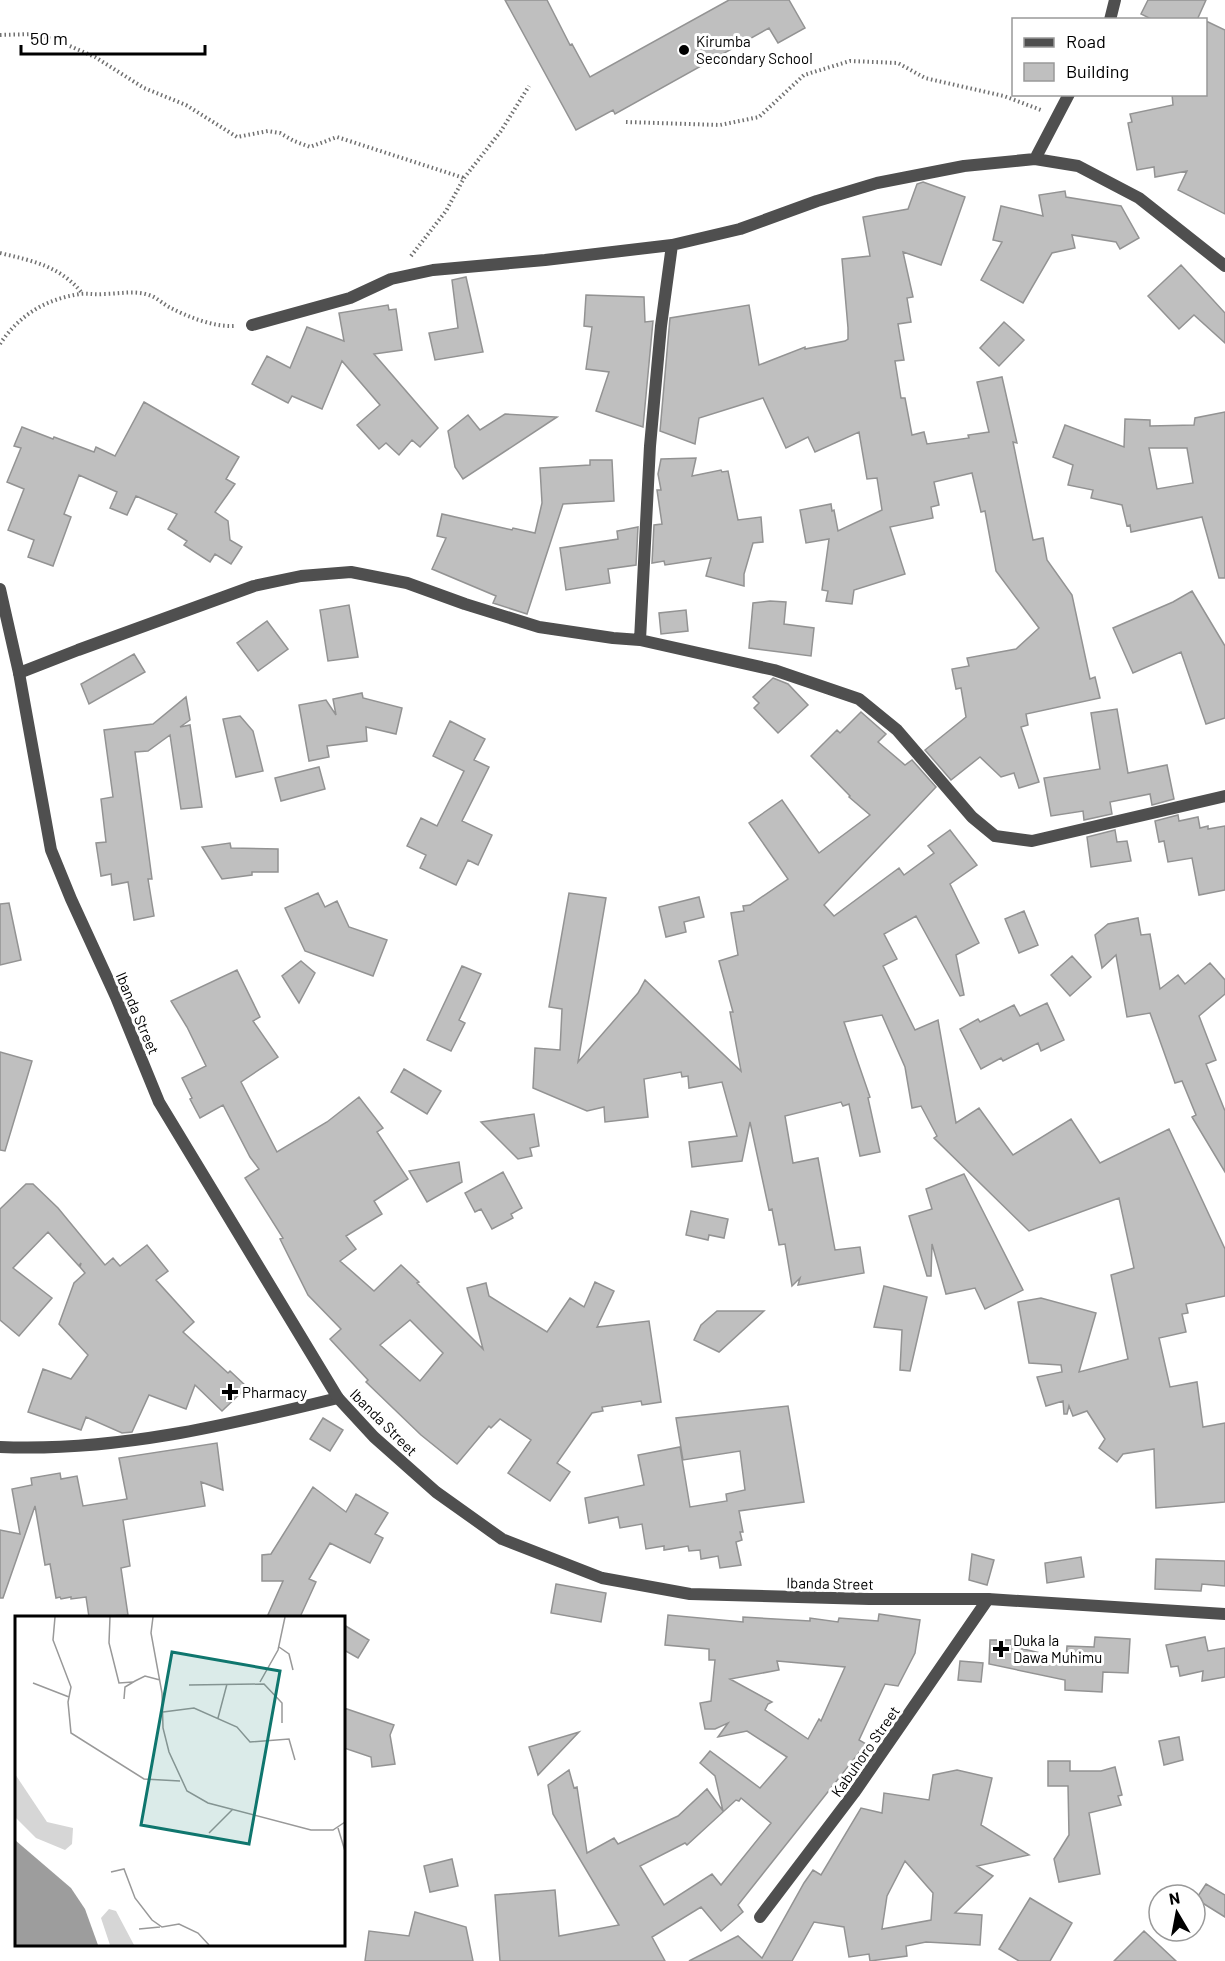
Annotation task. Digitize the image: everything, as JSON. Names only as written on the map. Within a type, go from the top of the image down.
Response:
[{"type":"street","points":[[1110,18],[1115,0]]},
{"type":"street","points":[[1035,159],[1068,96]]},
{"type":"street","points":[[252,325],[350,298],[391,279],[433,270],[672,245],[740,229],[877,183],[964,166],[1035,159],[1078,166],[1139,198],[1225,266]]},
{"type":"street","points":[[640,640],[650,446],[661,326],[672,245]]},
{"type":"street","points":[[19,673],[254,586],[301,576],[351,572],[407,583],[539,627],[640,640],[774,670],[859,699],[897,730],[972,817],[995,836],[1032,841],[1225,796]]},
{"type":"street","name":"Ibanda Street","points":[[0,589],[19,673],[51,850],[116,997],[159,1102],[338,1398],[374,1437],[436,1492],[502,1539],[602,1578],[690,1594],[858,1599],[988,1599],[1225,1614]]},
{"type":"street","points":[[0,1447],[38,1449],[135,1440],[238,1423],[338,1398]]},
{"type":"street","name":"Kabuhoro Street","points":[[760,1917],[854,1793],[988,1599]]},
{"type":"path","points":[[0,35],[33,34],[56,40],[95,57],[144,87],[186,105],[237,137],[274,132],[310,147],[337,138],[464,178]]},
{"type":"path","points":[[626,122],[720,125],[759,117],[804,75],[850,61],[898,63],[925,78],[1004,96],[1056,116]]},
{"type":"path","points":[[391,279],[446,211],[464,178],[501,131],[529,86]]},
{"type":"path","points":[[0,253],[53,268],[72,280],[82,293]]},
{"type":"path","points":[[0,344],[21,318],[38,307],[55,299],[82,293],[138,292],[152,295],[182,314],[206,322],[226,326],[252,325]]},
{"type":"building","points":[[505,0],[547,0],[570,45],[572,44],[590,77],[729,0],[789,0],[805,28],[778,43],[769,28],[615,114],[613,110],[576,130]]},
{"type":"building","points":[[1148,0],[1206,0],[1198,18],[1149,18],[1141,14]]},
{"type":"building","points":[[1207,21],[1225,30],[1225,214],[1178,190],[1187,171],[1155,177],[1154,167],[1137,170],[1128,123],[1132,122],[1130,114],[1173,105],[1172,96],[1207,96]]},
{"type":"building","points":[[923,182],[965,197],[941,265],[903,252],[913,297],[907,298],[911,322],[898,324],[904,360],[895,361],[901,398],[905,398],[912,435],[924,432],[927,444],[969,438],[968,435],[989,432],[977,382],[1002,377],[1017,443],[1013,442],[1033,540],[1043,538],[1047,560],[1072,595],[1090,679],[1095,677],[1100,698],[1026,714],[1028,725],[1021,727],[1039,782],[1019,788],[1014,773],[1001,777],[980,757],[951,780],[925,750],[966,717],[961,688],[956,689],[952,669],[969,666],[967,658],[1016,649],[1039,628],[996,571],[985,511],[981,512],[972,473],[934,482],[939,505],[931,507],[933,518],[890,527],[905,574],[854,590],[852,604],[826,601],[828,591],[822,590],[829,539],[806,543],[800,510],[831,504],[838,531],[882,510],[877,478],[867,479],[859,432],[815,452],[808,437],[786,448],[763,398],[699,418],[695,444],[660,431],[670,318],[749,305],[759,365],[805,347],[805,349],[845,341],[848,339],[848,328],[842,259],[870,256],[863,217],[908,209],[917,184]]},
{"type":"building","points":[[1065,191],[1066,197],[1121,206],[1139,238],[1120,249],[1116,242],[1072,235],[1075,248],[1052,253],[1023,303],[981,280],[1002,242],[993,240],[1001,206],[1043,216],[1039,195]]},
{"type":"building","points":[[1181,265],[1225,313],[1225,343],[1194,315],[1179,329],[1148,296]]},
{"type":"building","points":[[466,277],[483,352],[435,360],[429,333],[458,328],[452,280]]},
{"type":"building","points":[[586,295],[644,297],[645,322],[653,321],[643,427],[596,411],[609,372],[586,369],[592,327],[584,326]]},
{"type":"building","points":[[388,305],[389,310],[396,309],[402,350],[374,354],[438,428],[420,447],[412,440],[399,455],[386,443],[379,449],[357,425],[380,405],[342,361],[322,409],[292,396],[288,403],[252,384],[267,356],[290,368],[307,327],[344,341],[339,313]]},
{"type":"building","points":[[1004,322],[1024,340],[999,366],[980,348]]},
{"type":"building","points":[[144,402],[239,457],[226,479],[235,484],[215,512],[228,521],[230,540],[242,547],[231,564],[215,554],[210,562],[184,545],[187,541],[168,529],[177,514],[136,496],[127,515],[110,508],[117,492],[79,475],[64,514],[71,517],[53,566],[28,557],[34,540],[8,530],[24,489],[7,482],[21,448],[14,446],[22,427],[94,452],[96,447],[115,456]]},
{"type":"building","points":[[1225,412],[1225,578],[1219,578],[1202,517],[1131,532],[1130,525],[1127,526],[1122,505],[1091,498],[1093,490],[1068,485],[1073,465],[1053,457],[1065,425],[1124,447],[1125,419],[1150,420],[1150,426],[1194,425],[1195,418]],"holes":[[[1149,448],[1187,448],[1193,483],[1157,489]]]},
{"type":"building","points":[[505,414],[557,417],[463,479],[455,467],[448,431],[468,415],[480,430]]},
{"type":"building","points":[[696,458],[692,476],[721,470],[722,472],[728,471],[738,520],[761,517],[763,542],[753,543],[744,574],[744,586],[706,576],[711,558],[665,565],[664,561],[652,563],[654,525],[662,524],[657,490],[661,490],[658,474],[661,459]]},
{"type":"building","points":[[590,460],[612,460],[614,501],[563,504],[527,614],[493,603],[496,596],[432,569],[446,538],[437,536],[442,514],[535,533],[542,503],[540,468],[590,465]]},
{"type":"building","points":[[638,527],[636,565],[608,569],[610,583],[566,590],[560,548],[618,539],[617,531]]},
{"type":"building","points":[[1192,591],[1225,646],[1225,718],[1206,724],[1181,652],[1133,673],[1113,628],[1173,602]]},
{"type":"building","points":[[786,602],[784,624],[814,628],[811,656],[749,648],[753,603]]},
{"type":"building","points":[[349,605],[358,657],[328,661],[320,610]]},
{"type":"building","points":[[686,610],[688,631],[661,634],[659,613]]},
{"type":"building","points":[[267,621],[288,649],[258,671],[237,643]]},
{"type":"building","points":[[134,654],[145,672],[89,704],[81,684]]},
{"type":"building","points":[[773,678],[788,684],[808,705],[778,733],[754,708],[759,703],[753,697]]},
{"type":"building","points":[[362,693],[363,698],[402,708],[396,734],[366,727],[367,741],[327,746],[329,757],[309,761],[299,705],[326,700],[336,715],[333,699]]},
{"type":"building","points":[[186,697],[190,720],[180,727],[190,725],[202,807],[181,809],[170,735],[148,751],[135,752],[152,879],[148,879],[154,916],[134,920],[128,882],[112,885],[111,874],[101,876],[96,843],[106,842],[101,799],[113,797],[104,730],[153,724]]},
{"type":"building","points":[[1117,709],[1128,773],[1167,765],[1174,799],[1152,805],[1150,794],[1110,802],[1112,814],[1084,820],[1083,811],[1051,816],[1044,778],[1100,769],[1091,713]]},
{"type":"building","points":[[861,712],[886,734],[878,742],[905,765],[912,760],[936,787],[824,905],[834,916],[899,868],[904,875],[934,853],[928,846],[950,830],[977,865],[950,884],[979,943],[956,955],[964,995],[960,996],[916,916],[884,934],[897,959],[883,966],[915,1030],[938,1020],[956,1123],[979,1108],[1013,1155],[1071,1119],[1100,1163],[1169,1129],[1225,1249],[1225,1296],[1186,1304],[1188,1313],[1182,1314],[1186,1332],[1159,1338],[1170,1387],[1197,1382],[1203,1427],[1225,1423],[1225,1502],[1156,1508],[1154,1449],[1123,1454],[1117,1462],[1099,1448],[1105,1439],[1087,1411],[1073,1416],[1069,1406],[1067,1414],[1064,1414],[1063,1401],[1046,1406],[1037,1377],[1062,1372],[1061,1365],[1029,1363],[1018,1302],[1041,1298],[1096,1313],[1079,1372],[1128,1359],[1111,1275],[1134,1268],[1119,1198],[1029,1231],[934,1138],[937,1136],[921,1106],[912,1108],[905,1067],[882,1015],[844,1022],[870,1097],[868,1098],[880,1152],[860,1156],[849,1104],[843,1106],[841,1102],[785,1116],[793,1163],[818,1158],[835,1250],[860,1247],[864,1273],[798,1285],[800,1278],[792,1286],[785,1244],[779,1245],[750,1122],[742,1161],[692,1167],[689,1142],[737,1136],[722,1082],[689,1088],[688,1076],[682,1077],[681,1072],[644,1079],[648,1117],[605,1122],[604,1107],[587,1111],[533,1088],[535,1048],[560,1050],[562,1009],[549,1007],[569,893],[606,898],[578,1062],[638,993],[645,980],[741,1071],[730,1012],[733,1012],[719,961],[738,955],[731,913],[744,911],[743,906],[750,905],[788,879],[749,823],[782,800],[819,853],[870,815],[849,797],[811,756],[837,730],[840,733]]},
{"type":"building","points":[[240,716],[253,731],[263,771],[236,777],[223,719]]},
{"type":"building","points":[[450,721],[485,739],[474,760],[489,767],[462,821],[492,835],[478,865],[468,860],[456,885],[420,868],[426,855],[407,846],[421,818],[437,826],[464,771],[433,756]]},
{"type":"building","points":[[319,767],[325,789],[281,801],[275,778]]},
{"type":"building","points":[[1178,815],[1179,821],[1198,817],[1200,828],[1225,826],[1225,890],[1199,895],[1192,858],[1168,862],[1164,841],[1159,842],[1155,821]]},
{"type":"building","points":[[1115,830],[1117,842],[1127,841],[1131,861],[1091,867],[1087,837]]},
{"type":"building","points":[[230,843],[231,848],[278,849],[278,872],[252,872],[252,875],[222,879],[202,847]]},
{"type":"building","points":[[318,893],[325,907],[337,901],[349,927],[387,940],[373,976],[305,951],[285,908]]},
{"type":"building","points":[[699,897],[704,917],[684,922],[686,932],[666,937],[659,907]]},
{"type":"building","points":[[9,903],[21,960],[0,965],[0,904]]},
{"type":"building","points":[[1024,911],[1038,945],[1019,953],[1005,919]]},
{"type":"building","points":[[1138,918],[1141,935],[1150,934],[1160,989],[1178,975],[1185,984],[1210,963],[1225,980],[1225,994],[1199,1016],[1216,1060],[1206,1064],[1225,1111],[1225,1172],[1192,1117],[1196,1115],[1182,1081],[1175,1083],[1150,1013],[1127,1017],[1116,955],[1102,968],[1095,935],[1108,924]]},
{"type":"building","points":[[1072,956],[1091,977],[1070,996],[1051,975]]},
{"type":"building","points":[[301,961],[315,973],[299,1003],[282,976]]},
{"type":"building","points":[[462,966],[481,974],[459,1020],[465,1023],[451,1051],[427,1040]]},
{"type":"building","points":[[237,970],[260,1017],[253,1021],[278,1057],[241,1082],[277,1152],[327,1122],[359,1097],[383,1128],[377,1132],[408,1179],[374,1201],[382,1214],[346,1236],[356,1249],[340,1261],[374,1291],[401,1265],[483,1349],[467,1288],[486,1283],[489,1296],[547,1332],[570,1298],[584,1307],[595,1282],[614,1291],[597,1327],[649,1321],[661,1402],[642,1405],[641,1401],[602,1407],[603,1411],[592,1413],[557,1463],[570,1472],[550,1501],[508,1473],[531,1440],[500,1419],[491,1428],[489,1426],[457,1464],[421,1435],[366,1382],[368,1380],[330,1339],[341,1329],[308,1295],[280,1239],[283,1238],[245,1178],[259,1169],[250,1157],[223,1105],[200,1118],[182,1078],[206,1066],[171,1001]],"holes":[[[410,1320],[443,1353],[420,1381],[380,1345]]]},
{"type":"building","points":[[1047,1003],[1064,1040],[1041,1051],[1038,1043],[1003,1061],[1001,1058],[981,1069],[960,1029],[978,1019],[980,1022],[1014,1005],[1020,1016]]},
{"type":"building","points":[[0,1052],[32,1061],[5,1151],[0,1150]]},
{"type":"building","points":[[404,1069],[441,1091],[427,1114],[391,1092]]},
{"type":"building","points":[[534,1114],[539,1146],[530,1148],[532,1156],[518,1159],[481,1122]]},
{"type":"building","points":[[459,1162],[462,1182],[427,1202],[409,1171]]},
{"type":"building","points":[[503,1172],[522,1208],[511,1214],[513,1218],[492,1229],[481,1209],[475,1212],[465,1193]]},
{"type":"building","points":[[964,1174],[1023,1290],[985,1309],[975,1288],[946,1294],[932,1244],[931,1276],[927,1276],[909,1216],[932,1209],[926,1189]]},
{"type":"building","points":[[26,1184],[33,1184],[58,1208],[105,1265],[113,1258],[120,1266],[147,1245],[168,1271],[156,1280],[194,1322],[183,1332],[247,1387],[222,1411],[195,1385],[186,1409],[149,1395],[132,1432],[122,1433],[86,1417],[81,1430],[28,1412],[43,1369],[71,1379],[88,1355],[59,1324],[74,1283],[85,1273],[80,1267],[81,1263],[79,1266],[48,1232],[13,1268],[52,1298],[19,1336],[0,1320],[0,1209]]},
{"type":"building","points":[[691,1211],[728,1219],[724,1238],[709,1235],[708,1240],[686,1235]]},
{"type":"building","points":[[884,1286],[927,1297],[910,1371],[900,1370],[902,1330],[874,1327]]},
{"type":"building","points":[[717,1311],[764,1311],[719,1352],[694,1340],[701,1325]]},
{"type":"building","points":[[788,1406],[804,1502],[739,1511],[743,1532],[740,1532],[742,1540],[736,1542],[741,1565],[720,1568],[718,1556],[701,1559],[700,1550],[689,1551],[688,1546],[664,1550],[664,1546],[646,1549],[642,1524],[620,1528],[618,1517],[589,1523],[585,1498],[644,1485],[638,1455],[680,1447],[690,1507],[727,1501],[726,1494],[745,1490],[740,1451],[683,1460],[676,1418]]},
{"type":"building","points":[[323,1418],[343,1430],[330,1451],[310,1439]]},
{"type":"building","points":[[217,1443],[223,1490],[201,1482],[205,1506],[123,1520],[130,1566],[121,1568],[128,1615],[89,1616],[86,1597],[56,1598],[50,1564],[45,1565],[35,1506],[3,1598],[0,1598],[0,1530],[20,1534],[12,1489],[32,1485],[31,1478],[60,1473],[61,1479],[77,1476],[83,1506],[127,1499],[119,1458]]},
{"type":"building","points":[[313,1487],[346,1512],[356,1494],[388,1513],[375,1534],[383,1538],[370,1563],[330,1543],[309,1579],[316,1582],[300,1616],[267,1616],[283,1581],[262,1581],[262,1555],[271,1554]]},
{"type":"building","points":[[972,1554],[994,1560],[987,1585],[969,1580]]},
{"type":"building","points":[[1081,1557],[1084,1577],[1047,1583],[1045,1563]]},
{"type":"building","points":[[1156,1559],[1225,1561],[1225,1586],[1202,1584],[1201,1591],[1155,1589]]},
{"type":"building","points":[[556,1584],[606,1593],[601,1622],[551,1613]]},
{"type":"building","points":[[879,1614],[920,1620],[915,1653],[898,1686],[885,1684],[859,1740],[866,1744],[738,1905],[743,1912],[721,1931],[701,1907],[652,1937],[665,1961],[500,1961],[495,1895],[555,1890],[559,1936],[619,1925],[553,1814],[548,1785],[569,1770],[574,1788],[577,1787],[587,1853],[614,1838],[618,1844],[678,1816],[707,1789],[723,1811],[715,1776],[700,1763],[710,1751],[760,1788],[787,1757],[747,1731],[718,1737],[728,1723],[715,1729],[705,1729],[700,1703],[711,1701],[715,1660],[709,1660],[709,1649],[665,1645],[668,1615],[743,1622],[743,1617],[810,1621],[810,1618],[838,1622],[839,1618],[878,1621]],"holes":[[[777,1661],[845,1667],[821,1721],[819,1719],[808,1739],[765,1710],[772,1702],[730,1679],[779,1670]],[[741,1798],[771,1823],[721,1885],[712,1874],[664,1905],[640,1866],[685,1843],[687,1845]]]},
{"type":"building","points":[[345,1626],[369,1640],[358,1658],[345,1651]]},
{"type":"building","points":[[1095,1637],[1130,1639],[1128,1673],[1103,1672],[1102,1692],[1065,1690],[1065,1680],[989,1664],[990,1640],[1011,1640],[1011,1646],[1066,1659],[1067,1646],[1094,1647]]},
{"type":"building","points":[[1205,1637],[1208,1651],[1225,1648],[1225,1677],[1202,1681],[1203,1671],[1180,1676],[1178,1666],[1171,1667],[1166,1645]]},
{"type":"building","points":[[960,1661],[983,1663],[981,1682],[958,1680]]},
{"type":"building","points":[[345,1708],[394,1725],[390,1735],[395,1764],[372,1767],[371,1757],[345,1748]]},
{"type":"building","points":[[579,1732],[538,1775],[529,1747]]},
{"type":"building","points":[[1179,1737],[1183,1760],[1164,1765],[1159,1741]]},
{"type":"building","points":[[1048,1761],[1070,1761],[1070,1771],[1101,1771],[1115,1767],[1122,1795],[1118,1796],[1121,1805],[1089,1813],[1100,1874],[1059,1882],[1054,1859],[1069,1835],[1068,1786],[1048,1786]]},
{"type":"building","points":[[957,1770],[992,1778],[981,1825],[1029,1855],[977,1866],[993,1876],[955,1913],[982,1915],[980,1945],[926,1942],[906,1946],[907,1956],[870,1961],[869,1954],[849,1957],[844,1927],[814,1922],[792,1961],[689,1961],[738,1936],[762,1958],[804,1883],[813,1870],[821,1875],[861,1808],[882,1813],[884,1793],[929,1800],[933,1775]],"holes":[[[905,1861],[933,1893],[931,1920],[882,1929],[887,1896]]]},
{"type":"building","points":[[452,1859],[458,1886],[430,1892],[424,1866]]},
{"type":"building","points":[[1207,1885],[1225,1895],[1225,1917],[1207,1906]]},
{"type":"building","points":[[1030,1898],[1072,1923],[1050,1961],[1019,1961],[999,1949]]},
{"type":"building","points":[[415,1912],[466,1927],[473,1961],[365,1961],[369,1931],[409,1936]]},
{"type":"building","points":[[1144,1931],[1147,1934],[1147,1943],[1157,1943],[1176,1961],[1114,1961]]},
{"type":"place","name":"Kirumba Secondary School","points":[[684,50]]},
{"type":"place","name":"Pharmacy","points":[[230,1392]]},
{"type":"place","name":"Duka la Dawa Muhimu","points":[[1001,1649]]}]
